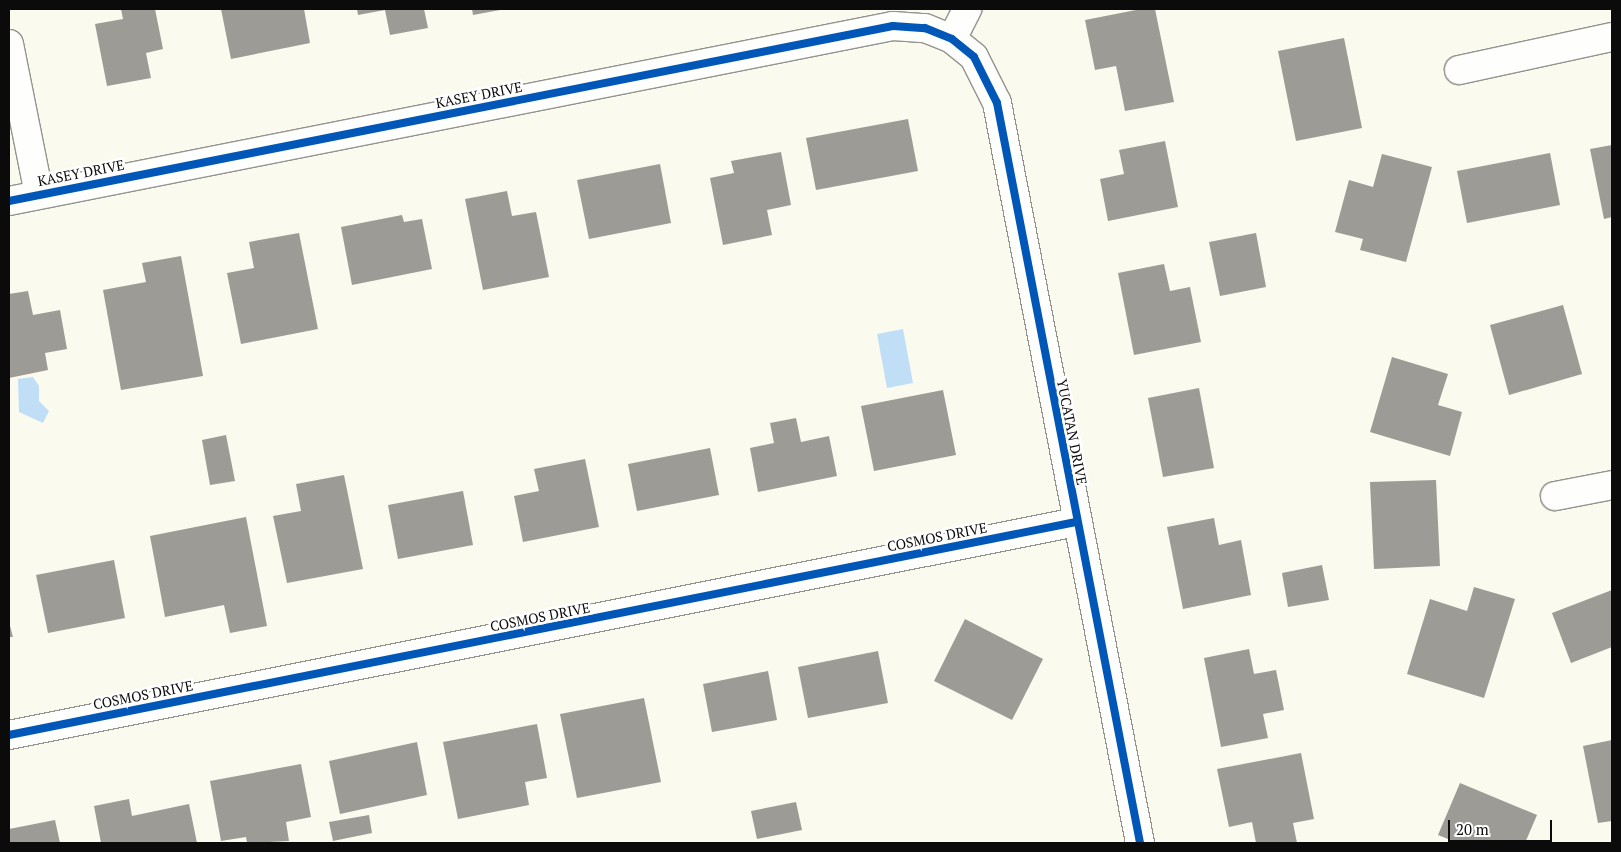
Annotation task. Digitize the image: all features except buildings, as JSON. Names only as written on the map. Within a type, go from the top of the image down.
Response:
[{"type":"street","points":[[952,39],[967,9]]},
{"type":"street","name":"KASEY DRIVE","points":[[9,201],[893,26],[925,28],[952,39]]},
{"type":"street","points":[[1459,70],[1612,37]]},
{"type":"street","name":"YUCATAN DRIVE","points":[[952,39],[974,57],[997,103],[1076,522],[1140,843]]},
{"type":"street","points":[[9,44],[39,194]]},
{"type":"street","points":[[1555,496],[1612,485]]},
{"type":"street","name":"COSMOS DRIVE","points":[[9,735],[1076,522]]},
{"type":"water","points":[[903,329],[913,383],[887,388],[877,334]]},
{"type":"water","points":[[33,377],[39,386],[39,401],[49,411],[43,423],[19,412],[18,379]]},
{"type":"cycle path","points":[[9,201],[893,26],[925,28],[952,39],[974,57],[997,103],[1140,843]]},
{"type":"cycle path","points":[[9,735],[1076,522]]}]
